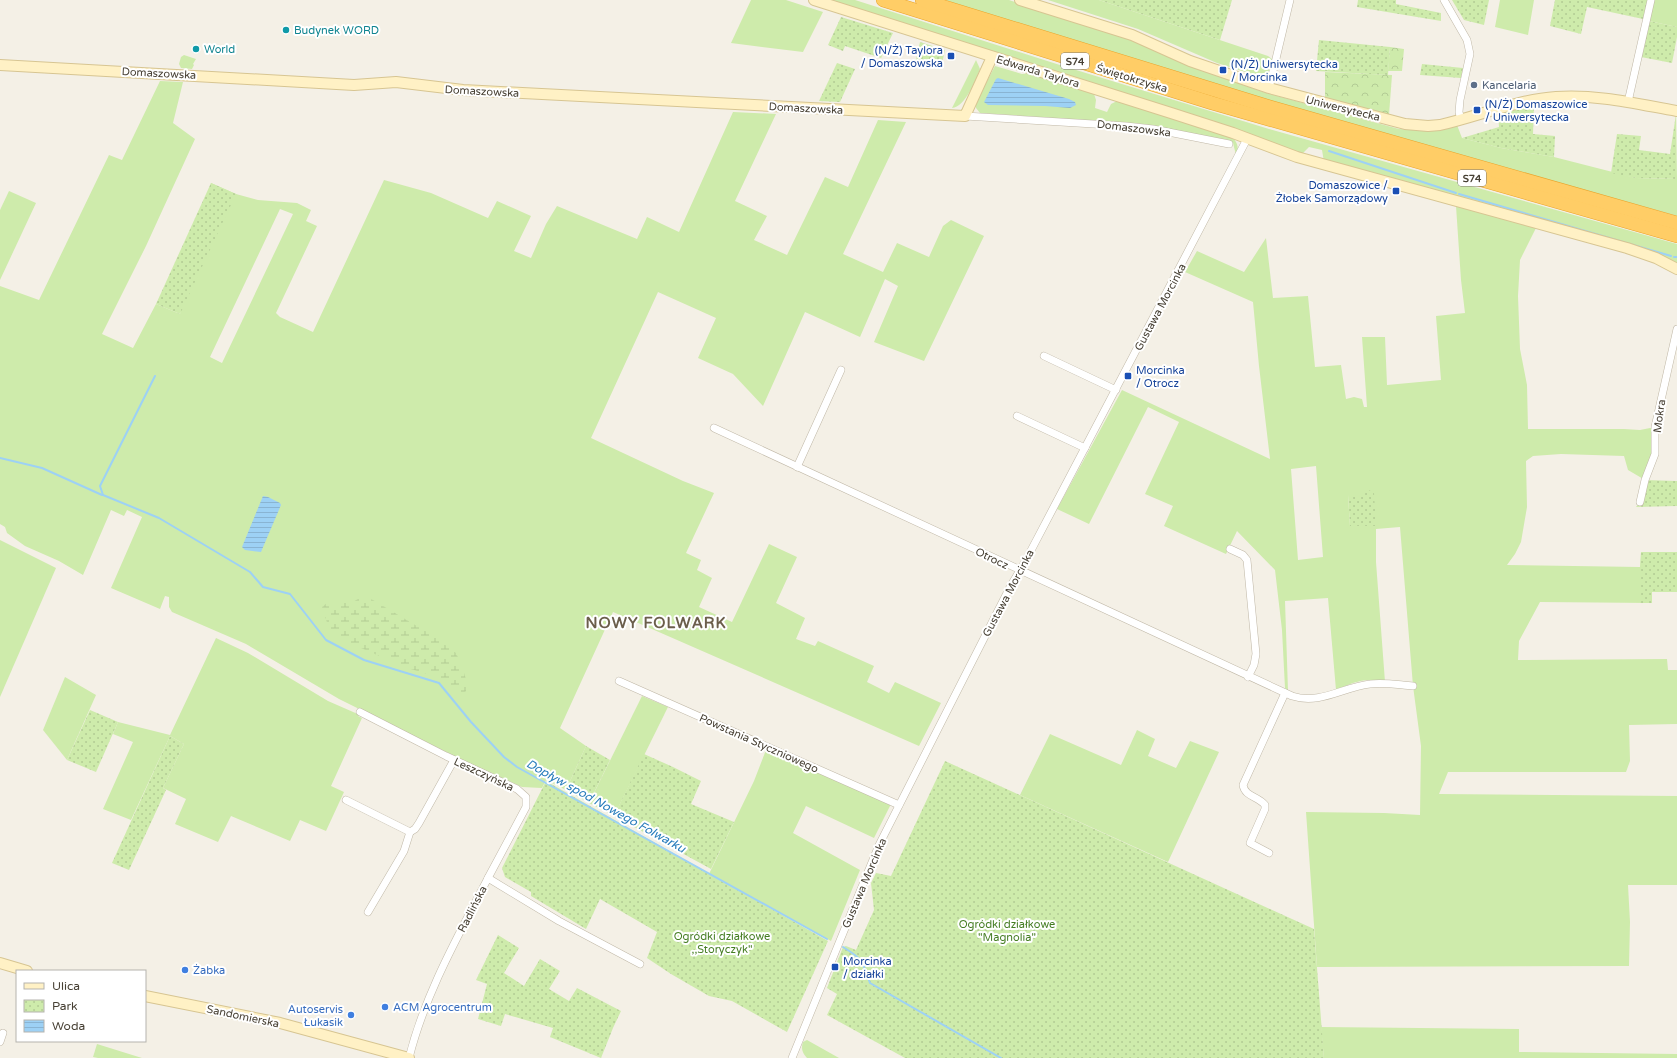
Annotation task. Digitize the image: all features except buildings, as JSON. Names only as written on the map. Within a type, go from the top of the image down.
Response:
[{"type":"highway","name":"Świętokrzyska","points":[[883,0],[1131,78],[1269,113]]},
{"type":"highway","name":"Świętokrzyska","points":[[922,0],[1269,113]]},
{"type":"highway","name":"S74","points":[[1269,113],[1677,223]]},
{"type":"highway","name":"S74","points":[[1269,113],[1677,236]]},
{"type":"street","name":"Edwarda Taylora","points":[[814,0],[1171,113],[1324,165],[1627,248],[1656,258],[1677,269]]},
{"type":"street","name":"Uniwersytecka","points":[[1020,0],[1132,35],[1190,61],[1269,88],[1405,124],[1428,126],[1461,120],[1520,103],[1555,97],[1592,97],[1677,111]]},
{"type":"street","points":[[1269,88],[1290,0]]},
{"type":"street","points":[[1444,0],[1467,40],[1470,54],[1460,100],[1459,112],[1461,120]]},
{"type":"street","points":[[1628,102],[1651,0]]},
{"type":"street","points":[[965,116],[992,57]]},
{"type":"street","name":"Domaszowska","points":[[0,65],[354,84],[396,82],[463,90],[965,116],[1126,126],[1154,129],[1229,144]]},
{"type":"street","name":"Gustawa Morcinka","points":[[792,1058],[874,857],[899,805],[1247,139]]},
{"type":"street","name":"Mokra","points":[[1640,502],[1645,480],[1655,454],[1656,427],[1677,329]]},
{"type":"street","points":[[1044,356],[1116,390]]},
{"type":"street","points":[[797,467],[841,370]]},
{"type":"street","points":[[1017,416],[1085,448]]},
{"type":"street","name":"Otrocz","points":[[714,428],[1289,695],[1312,699],[1371,684],[1413,686]]},
{"type":"street","points":[[1230,549],[1243,555],[1247,560],[1256,654],[1254,665],[1248,677]]},
{"type":"street","name":"Powstania Styczniowego","points":[[619,681],[899,805]]},
{"type":"street","points":[[1269,853],[1250,843],[1265,809],[1265,805],[1262,800],[1244,790],[1243,785],[1289,695]]},
{"type":"street","name":"Leszczyńska","points":[[360,712],[454,760],[518,789],[526,797],[526,807],[488,878]]},
{"type":"street","points":[[368,912],[408,844],[410,832],[415,829],[419,823],[454,760]]},
{"type":"street","points":[[346,800],[410,832]]},
{"type":"street","name":"Radlińska","points":[[409,1058],[424,1011],[447,959],[488,878],[559,921],[640,964]]},
{"type":"street","points":[[0,964],[23,970]]},
{"type":"street","name":"Sandomierska","points":[[146,996],[280,1024],[409,1058]]},
{"type":"street","points":[[0,1042],[3,1033]]},
{"type":"green space","points":[[751,0],[786,0],[823,12],[803,52],[731,43]]},
{"type":"green space","points":[[827,0],[855,0],[1269,129],[1677,244],[1677,266],[1324,162],[1322,150],[1309,147],[1302,154]]},
{"type":"green space","points":[[945,0],[1009,0],[1130,39],[1193,67],[1263,92],[1399,129],[1427,131],[1457,125],[1462,138],[1501,148],[1554,157],[1636,178],[1677,179],[1677,216],[1218,86]]},
{"type":"green space","points":[[1048,0],[1099,0],[1268,56],[1272,59],[1267,79],[1217,63],[1138,29]]},
{"type":"green space","points":[[1099,0],[1232,0],[1220,40]]},
{"type":"green space","points":[[1358,0],[1396,0],[1396,4],[1441,13],[1441,21],[1357,7]]},
{"type":"green space","points":[[1452,0],[1489,0],[1484,25],[1464,20]]},
{"type":"green space","points":[[1500,0],[1534,0],[1528,35],[1495,27]]},
{"type":"green space","points":[[1555,0],[1648,0],[1643,19],[1587,7],[1581,34],[1550,26]]},
{"type":"green space","points":[[1654,0],[1677,0],[1677,27],[1649,21]]},
{"type":"green space","points":[[841,17],[893,33],[881,58],[845,46],[843,51],[828,45]]},
{"type":"green space","points":[[1649,21],[1677,27],[1677,37],[1672,63],[1641,57]]},
{"type":"green space","points":[[1319,40],[1390,47],[1388,75],[1316,71]]},
{"type":"green space","points":[[920,42],[945,50],[941,68],[916,60]]},
{"type":"green space","points":[[1390,47],[1404,49],[1402,71],[1388,71]]},
{"type":"green space","points":[[184,55],[196,59],[192,69],[181,68],[179,64],[181,57]]},
{"type":"green space","points":[[976,60],[980,69],[973,86],[966,98],[957,106],[952,108]]},
{"type":"green space","points":[[837,63],[855,69],[840,102],[819,101]]},
{"type":"green space","points":[[1422,64],[1463,68],[1461,78],[1420,75]]},
{"type":"green space","points":[[995,66],[1022,74],[1032,73],[1089,91],[1094,94],[1096,100],[1095,108],[1107,112],[1111,104],[1117,101],[1233,138],[1237,144],[1237,153],[1236,155],[1233,143],[1227,140],[1143,124],[980,113],[976,108],[976,102]]},
{"type":"green space","points":[[1325,72],[1392,75],[1389,115],[1325,98]]},
{"type":"green space","points":[[160,81],[183,82],[173,123],[195,139],[146,246],[102,334],[133,348],[156,304],[180,314],[211,183],[236,194],[258,200],[297,203],[311,210],[306,221],[317,226],[276,313],[280,317],[313,332],[384,180],[431,193],[488,218],[497,201],[531,216],[514,251],[531,258],[546,224],[557,206],[637,239],[647,217],[679,232],[733,112],[776,114],[735,201],[767,216],[754,240],[787,255],[825,177],[848,187],[878,120],[906,122],[843,254],[883,272],[897,243],[929,257],[943,226],[951,220],[984,236],[924,361],[874,342],[898,286],[885,279],[860,337],[805,312],[763,406],[733,374],[698,358],[716,318],[658,292],[591,438],[683,481],[714,493],[686,553],[701,560],[697,570],[712,578],[699,607],[732,622],[769,544],[797,557],[776,603],[805,618],[796,639],[815,646],[818,641],[874,666],[867,682],[889,693],[895,682],[941,703],[919,746],[613,612],[560,728],[586,746],[566,790],[546,780],[542,788],[522,787],[454,756],[339,699],[246,644],[172,612],[169,607],[169,597],[165,596],[160,609],[111,588],[142,517],[127,510],[124,516],[111,510],[83,575],[59,561],[25,546],[7,533],[5,527],[0,524],[0,286],[39,300],[109,155],[122,160]],"holes":[[[280,209],[293,214],[222,363],[210,357]]]},
{"type":"green space","points":[[1534,104],[1533,134],[1555,136],[1554,157],[1501,148],[1462,138],[1499,127],[1498,113]]},
{"type":"green space","points":[[1676,114],[1677,179],[1636,178],[1611,173],[1617,134],[1641,136],[1639,150],[1670,154]]},
{"type":"green space","points":[[211,183],[236,194],[180,314],[156,304]]},
{"type":"green space","points":[[9,191],[36,203],[0,280],[0,210]]},
{"type":"green space","points":[[1456,206],[1537,226],[1520,260],[1518,296],[1520,349],[1527,385],[1528,429],[1640,430],[1655,427],[1656,433],[1645,480],[1628,470],[1624,456],[1561,454],[1533,456],[1526,461],[1527,507],[1521,542],[1507,565],[1640,567],[1641,552],[1677,552],[1677,592],[1652,592],[1652,603],[1540,602],[1519,641],[1518,660],[1667,659],[1668,670],[1677,670],[1677,724],[1629,725],[1630,761],[1626,772],[1448,772],[1439,794],[1677,796],[1677,885],[1628,885],[1630,922],[1629,966],[1317,967],[1306,812],[1420,815],[1421,746],[1413,686],[1400,527],[1376,529],[1376,562],[1385,682],[1365,680],[1336,690],[1328,598],[1285,601],[1288,691],[1285,688],[1282,630],[1275,570],[1237,531],[1226,554],[1164,526],[1173,506],[1145,494],[1179,422],[1148,407],[1089,524],[1057,509],[1122,390],[1270,459],[1253,302],[1185,272],[1197,251],[1244,272],[1266,238],[1273,298],[1308,296],[1315,367],[1341,365],[1346,399],[1354,397],[1362,399],[1364,407],[1367,407],[1362,337],[1385,337],[1387,385],[1441,380],[1436,316],[1465,313],[1461,280]],"holes":[[[1316,466],[1323,557],[1298,560],[1291,469]],[[1348,495],[1362,495],[1350,526]]]},
{"type":"green space","points":[[1645,480],[1677,481],[1677,506],[1636,507],[1640,502]]},
{"type":"green space","points":[[1369,490],[1374,493],[1376,526],[1350,526],[1348,495],[1362,495]]},
{"type":"green space","points":[[0,540],[56,568],[0,697]]},
{"type":"green space","points":[[1641,552],[1677,552],[1677,592],[1652,592],[1652,603],[1640,603]]},
{"type":"green space","points":[[363,596],[373,600],[432,635],[456,653],[468,686],[463,697],[438,677],[407,668],[331,635],[322,607],[328,602],[351,603]]},
{"type":"green space","points":[[216,638],[248,653],[328,701],[360,715],[358,716],[362,718],[331,786],[344,792],[326,831],[300,820],[290,841],[231,816],[218,842],[175,824],[186,799],[163,788],[184,744],[170,736],[131,820],[103,809],[133,742],[113,734],[118,722],[170,735]]},
{"type":"green space","points":[[65,677],[96,695],[67,760],[43,730]]},
{"type":"green space","points":[[642,696],[668,707],[614,816],[589,803]]},
{"type":"green space","points":[[90,710],[118,722],[96,772],[67,760]]},
{"type":"green space","points":[[1137,730],[1155,739],[1148,756],[1176,768],[1190,741],[1219,752],[1168,862],[1020,795],[1050,734],[1121,765]]},
{"type":"green space","points":[[170,736],[184,744],[163,788],[166,790],[129,870],[112,863]]},
{"type":"green space","points":[[586,746],[610,760],[589,803],[566,790]]},
{"type":"green space","points":[[766,750],[891,804],[874,838],[806,806],[793,833],[860,870],[831,941],[709,874],[754,781]]},
{"type":"green space","points":[[644,754],[701,781],[691,804],[734,822],[711,869],[614,816]]},
{"type":"green space","name":"Ogródki działkowe \"Magnolia\"","points":[[945,761],[1314,929],[1324,1058],[905,1058],[827,1015],[837,994],[827,988],[843,947],[846,946],[856,950],[874,910],[871,883],[876,873],[891,876]]},
{"type":"green space","name":"Ogródki działkowe ,,Storyczyk\"","points":[[546,781],[828,941],[787,1032],[732,1001],[709,996],[647,958],[657,932],[600,899],[586,929],[531,896],[531,892],[505,877],[502,868]]},
{"type":"green space","points":[[498,935],[519,948],[504,973],[524,986],[540,959],[560,971],[549,989],[569,1001],[577,988],[621,1011],[601,1058],[550,1037],[553,1028],[505,1014],[501,1026],[478,1019],[487,984],[476,980]]},
{"type":"green space","points":[[1321,1027],[1519,1029],[1519,1052],[1677,1054],[1677,1058],[1324,1058]]},
{"type":"green space","points":[[807,1040],[839,1058],[807,1058],[802,1048],[803,1042]]},
{"type":"green space","points":[[97,1044],[142,1058],[93,1057]]},
{"type":"water","points":[[998,78],[1069,99],[1075,102],[1076,105],[1070,108],[988,105],[984,102],[996,79]]},
{"type":"water","points":[[263,496],[280,503],[281,505],[261,552],[245,550],[242,547]]},
{"type":"waterway","points":[[1329,151],[1456,193]]},
{"type":"waterway","points":[[1459,194],[1671,256]]},
{"type":"waterway","name":"Dopływ spod Nowego Folwarku","points":[[155,376],[100,486],[103,495],[159,518],[250,572],[263,587],[290,594],[326,640],[364,660],[439,683],[471,722],[504,757],[517,767],[827,939]]},
{"type":"waterway","points":[[0,458],[42,468],[102,495]]},
{"type":"waterway","name":"Dopływ spod Nowego Folwarku","points":[[843,947],[859,958],[870,983],[1001,1058]]},
{"type":"place","name":"Budynek WORD","points":[[286,30]]},
{"type":"place","name":"World","points":[[196,49]]},
{"type":"place","name":"(N/Ż) Taylora / Domaszowska","points":[[951,56]]},
{"type":"place","name":"(N/Ż) Uniwersytecka / Morcinka","points":[[1223,70]]},
{"type":"place","name":"Kancelaria","points":[[1474,85]]},
{"type":"place","name":"(N/Ż) Domaszowice / Uniwersytecka","points":[[1477,110]]},
{"type":"place","name":"Domaszowice / Żłobek Samorządowy","points":[[1396,191]]},
{"type":"place","name":"Morcinka / Otrocz","points":[[1128,376]]},
{"type":"place","name":"Morcinka / działki","points":[[835,967]]},
{"type":"place","name":"Żabka","points":[[185,970]]},
{"type":"place","name":"ACM Agrocentrum","points":[[385,1007]]},
{"type":"place","name":"Autoservis Łukasik","points":[[351,1015]]},
{"type":"district","name":"NOWY FOLWARK","points":[[656,623]]}]
